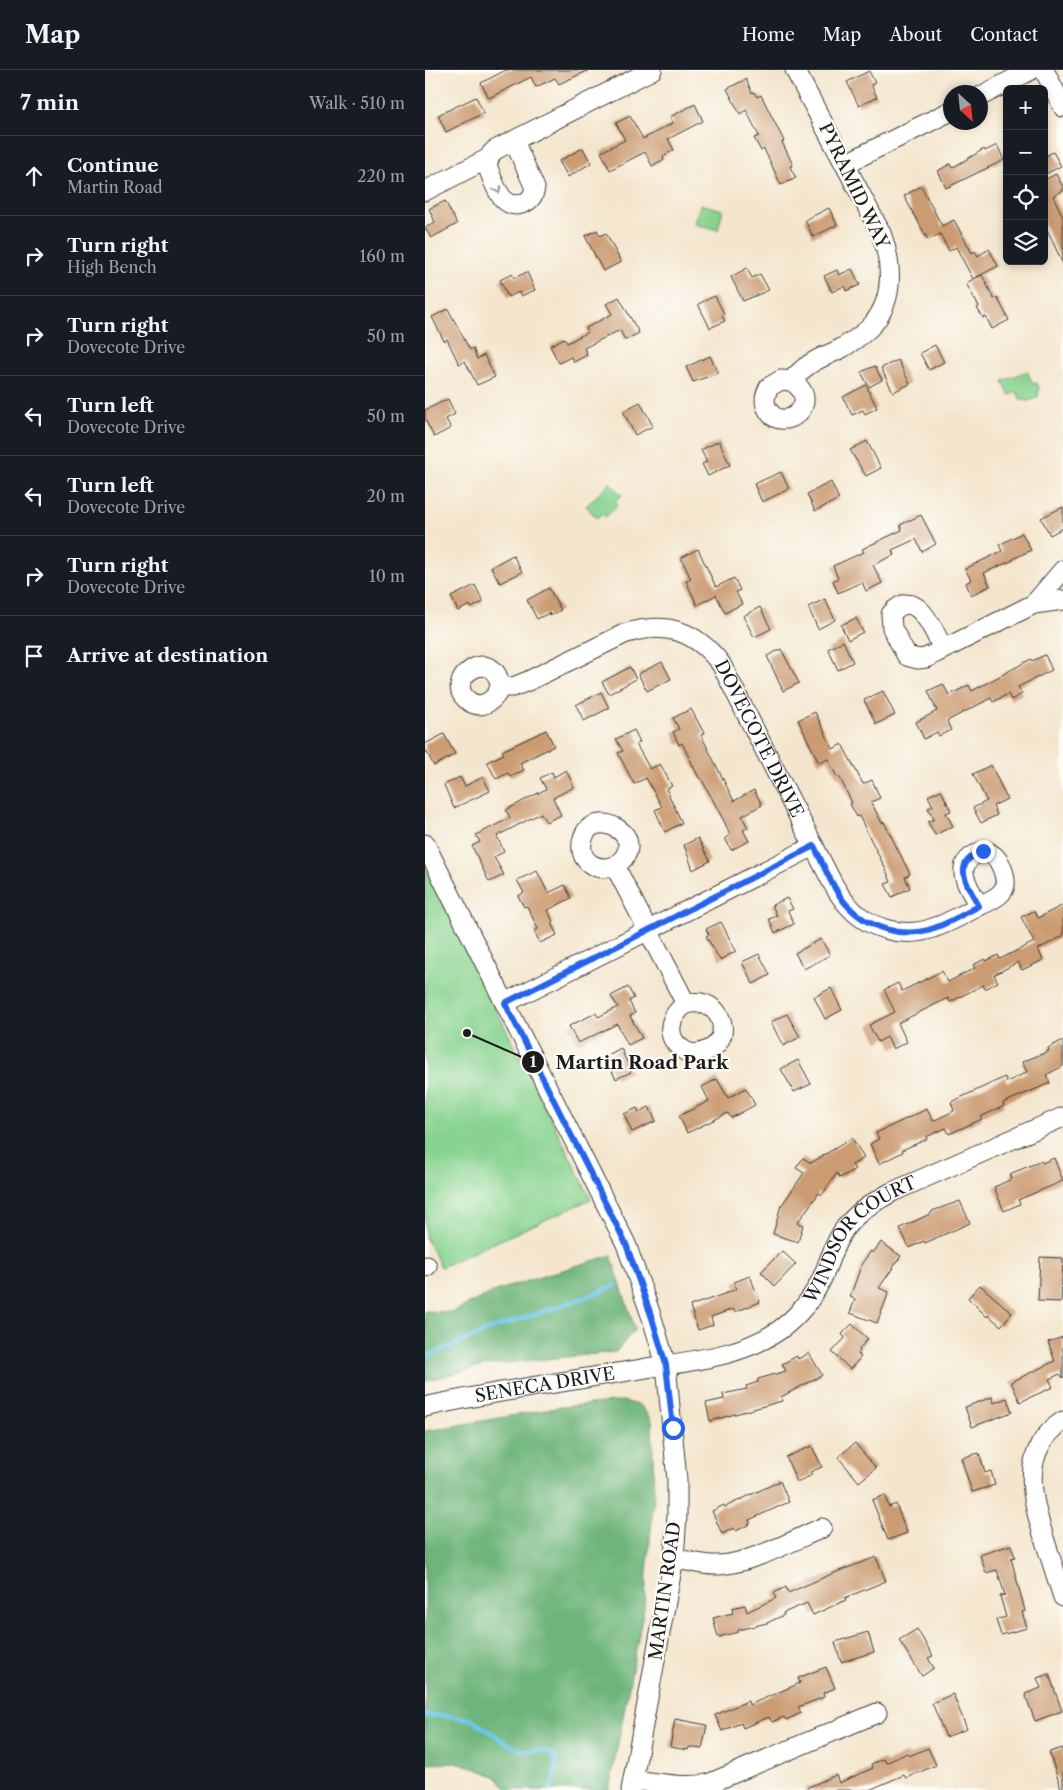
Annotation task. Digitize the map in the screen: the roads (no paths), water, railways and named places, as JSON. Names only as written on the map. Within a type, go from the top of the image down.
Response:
[{"type":"street","points":[[514,141],[535,188],[533,197],[529,200],[512,205],[502,199],[487,165],[491,154],[495,150],[652,70]]},
{"type":"street","name":"PYRAMID WAY","points":[[791,381],[814,362],[841,349],[873,324],[883,307],[889,287],[890,269],[888,253],[881,233],[795,70]]},
{"type":"street","points":[[988,92],[1031,70]]},
{"type":"street","points":[[1044,70],[1063,107]]},
{"type":"street","points":[[845,164],[943,115]]},
{"type":"street","points":[[425,191],[489,158]]},
{"type":"street","points":[[1035,604],[1063,570]]},
{"type":"street","points":[[943,649],[1035,604],[1063,600]]},
{"type":"street","name":"DOVECOTE DRIVE","points":[[499,687],[513,687],[528,682],[615,638],[640,629],[667,628],[692,637],[712,652],[721,664],[814,846],[846,903],[871,924],[885,930],[901,932],[925,931],[946,924],[979,906]]},
{"type":"street","name":"MARTIN ROAD","points":[[425,844],[626,1244],[666,1365],[677,1480],[674,1558],[632,1785]]},
{"type":"street","points":[[505,1003],[814,846]]},
{"type":"street","points":[[615,866],[687,1004]]},
{"type":"street","name":"WINDSOR COURT","points":[[666,1365],[735,1352],[779,1330],[802,1309],[815,1292],[844,1229],[856,1215],[871,1203],[1063,1117]]},
{"type":"street","name":"SENECA DRIVE","points":[[425,1407],[666,1365]]},
{"type":"street","points":[[1063,1421],[1048,1434],[1035,1458],[1032,1473],[1032,1489],[1035,1507],[1063,1597]]},
{"type":"street","points":[[674,1558],[707,1565],[737,1562],[821,1528]]},
{"type":"street","points":[[632,1785],[693,1787],[708,1784],[877,1714]]},
{"type":"waterway","points":[[425,1357],[491,1329],[581,1299],[616,1285]]},
{"type":"waterway","points":[[425,1715],[466,1718],[478,1723],[502,1740],[521,1750],[541,1750],[553,1755],[556,1760],[556,1770],[551,1790]]},
{"type":"place","name":"Martin Road Park","points":[[467,1033]]}]
